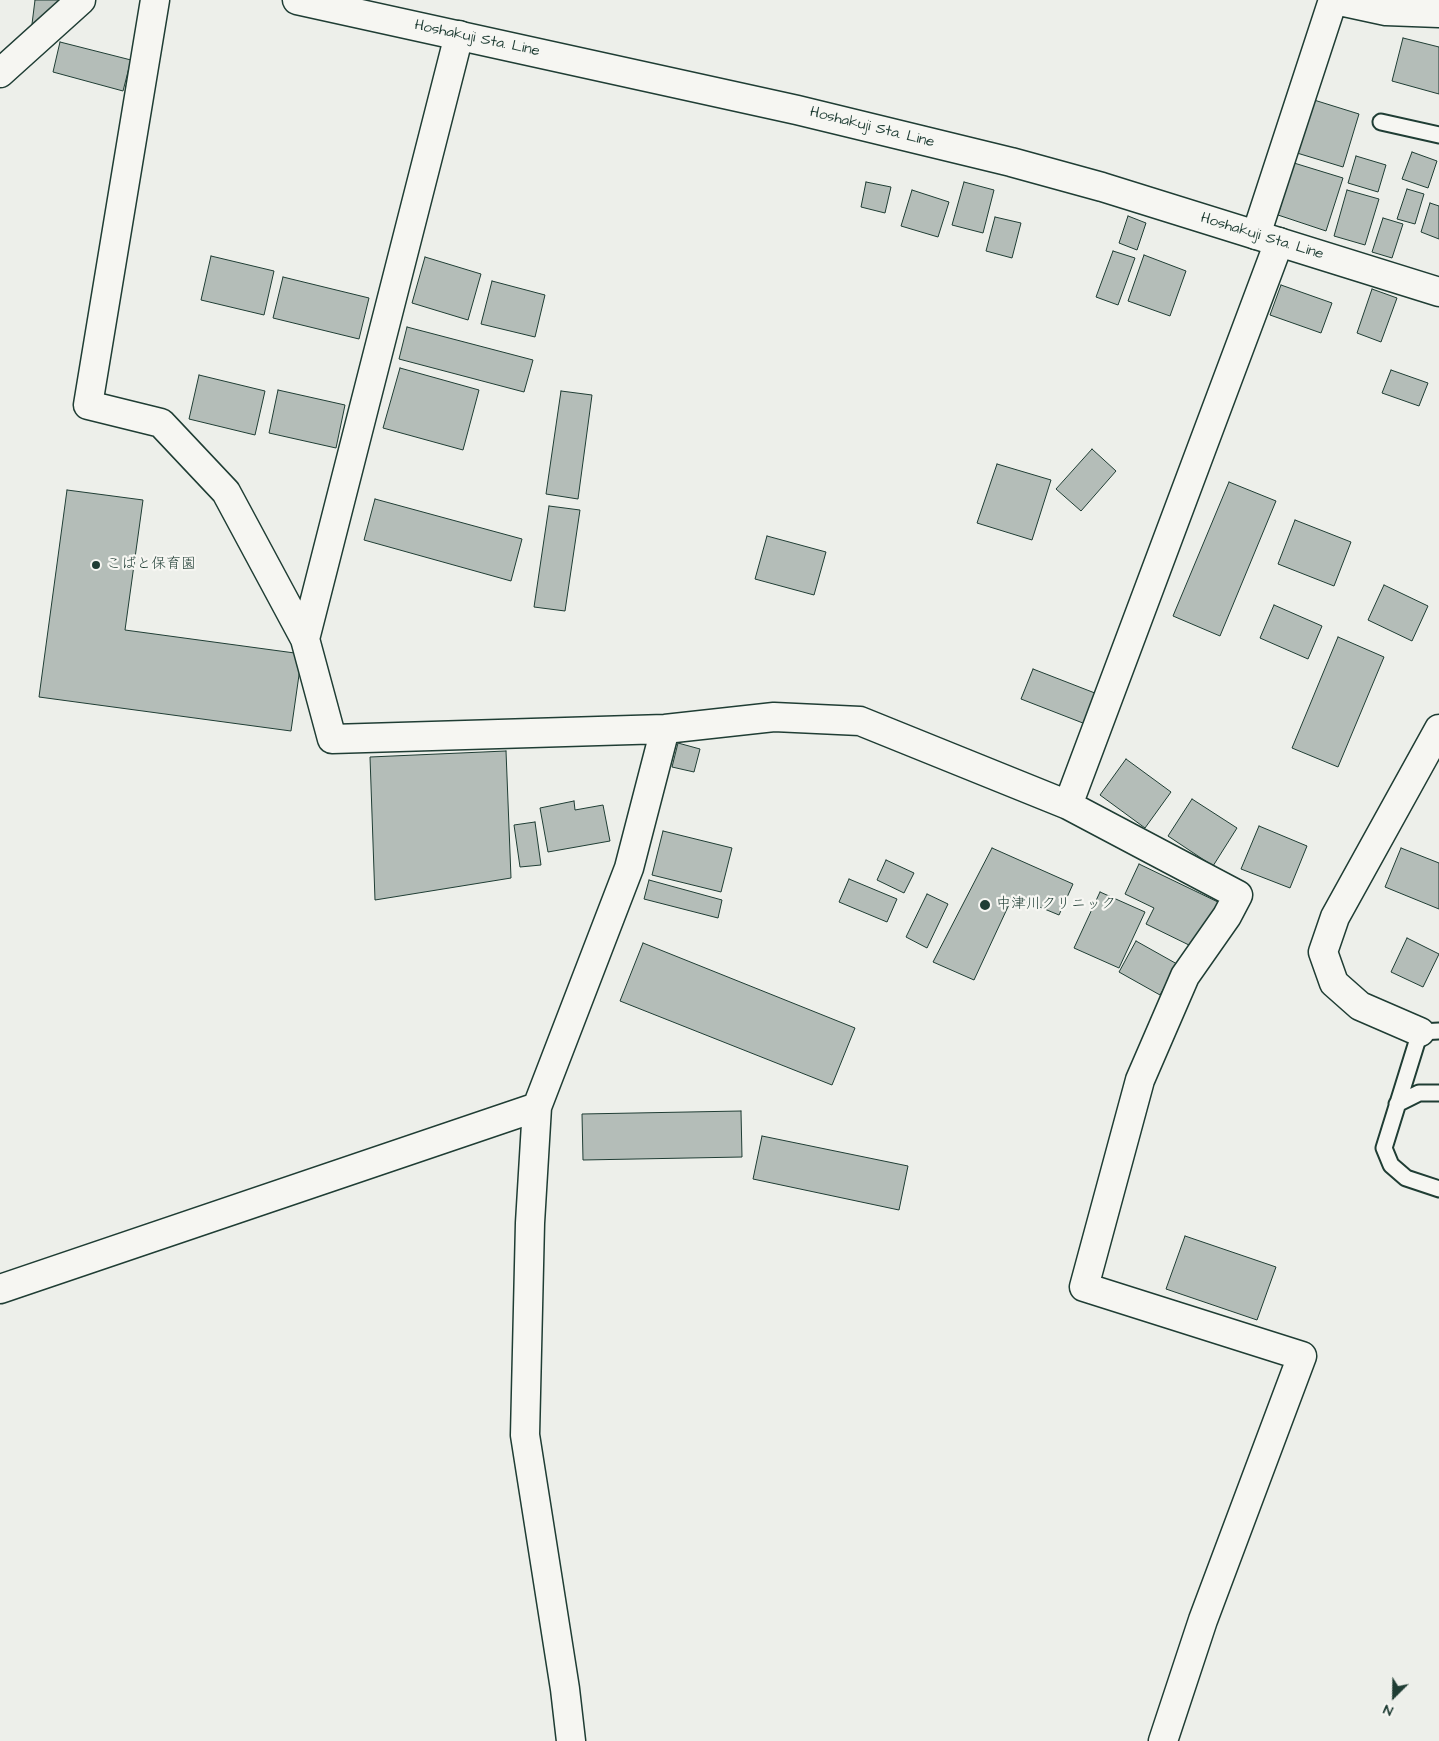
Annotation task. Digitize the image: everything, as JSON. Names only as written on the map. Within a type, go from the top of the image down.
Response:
[{"type":"street","points":[[0,74],[81,0]]},
{"type":"street","points":[[155,0],[88,405],[161,423],[226,492],[305,639],[332,739],[665,729],[774,717],[860,721],[1068,805],[1238,894],[1227,916],[1185,976],[1140,1080],[1084,1287],[1302,1356],[1203,1620],[1163,1741]]},
{"type":"street","name":"Hoshakuji Sta. Line","points":[[297,0],[797,110],[1011,162],[1102,187],[1439,292]]},
{"type":"street","points":[[1068,805],[1267,238],[1334,0],[1386,11],[1439,13]]},
{"type":"street","points":[[305,639],[459,36]]},
{"type":"street","points":[[571,1741],[565,1689],[525,1435],[530,1223],[537,1107],[629,868],[665,729]]},
{"type":"street","points":[[1429,1032],[1360,1006],[1334,983],[1323,952],[1335,917],[1439,729]]},
{"type":"street","points":[[0,1289],[537,1107]]},
{"type":"lane","points":[[1381,122],[1439,135]]},
{"type":"lane","points":[[1429,1032],[1397,1104],[1384,1148],[1391,1165],[1406,1178],[1439,1189]]},
{"type":"lane","points":[[1397,1104],[1419,1093],[1439,1093]]},
{"type":"building","points":[[35,0],[64,0],[31,32]]},
{"type":"building","points":[[1403,38],[1439,47],[1439,94],[1392,81]]},
{"type":"building","points":[[60,42],[131,60],[123,91],[53,72]]},
{"type":"building","points":[[1314,100],[1359,114],[1343,167],[1297,153]]},
{"type":"building","points":[[1412,152],[1437,161],[1428,188],[1402,179]]},
{"type":"building","points":[[1356,156],[1386,165],[1378,192],[1348,183]]},
{"type":"building","points":[[1294,163],[1343,178],[1326,231],[1278,215]]},
{"type":"building","points":[[866,182],[891,187],[885,213],[861,207]]},
{"type":"building","points":[[964,182],[994,190],[983,233],[952,225]]},
{"type":"building","points":[[1407,189],[1424,194],[1415,224],[1397,219]]},
{"type":"building","points":[[912,190],[949,202],[938,237],[901,226]]},
{"type":"building","points":[[1347,190],[1379,199],[1365,245],[1334,236]]},
{"type":"building","points":[[1430,203],[1439,206],[1439,239],[1421,232]]},
{"type":"building","points":[[1128,216],[1146,223],[1137,250],[1119,243]]},
{"type":"building","points":[[995,217],[1021,223],[1012,258],[986,251]]},
{"type":"building","points":[[1383,218],[1403,224],[1392,258],[1372,252]]},
{"type":"building","points":[[1113,251],[1135,258],[1118,305],[1096,297]]},
{"type":"building","points":[[1144,255],[1186,271],[1170,316],[1128,301]]},
{"type":"building","points":[[211,256],[274,271],[264,315],[201,300]]},
{"type":"building","points":[[425,257],[481,274],[468,320],[412,303]]},
{"type":"building","points":[[283,277],[369,298],[359,339],[273,318]]},
{"type":"building","points":[[492,281],[545,295],[535,337],[481,324]]},
{"type":"building","points":[[1281,285],[1332,303],[1321,333],[1270,315]]},
{"type":"building","points":[[1372,289],[1397,298],[1381,342],[1357,333]]},
{"type":"building","points":[[407,327],[533,360],[524,392],[399,359]]},
{"type":"building","points":[[400,368],[479,390],[463,450],[383,428]]},
{"type":"building","points":[[1391,370],[1428,383],[1419,406],[1382,393]]},
{"type":"building","points":[[199,375],[265,391],[255,435],[189,419]]},
{"type":"building","points":[[278,390],[345,405],[336,448],[269,433]]},
{"type":"building","points":[[561,391],[592,395],[578,499],[546,494]]},
{"type":"building","points":[[1092,449],[1116,471],[1081,511],[1056,489]]},
{"type":"building","points":[[997,464],[1051,480],[1032,540],[977,523]]},
{"type":"building","points":[[1229,482],[1276,501],[1220,636],[1173,616]]},
{"type":"building","name":"こばと保育園","points":[[67,490],[143,500],[125,630],[302,654],[291,731],[39,697]]},
{"type":"building","points":[[375,499],[522,539],[511,581],[364,540]]},
{"type":"building","points":[[549,506],[580,510],[565,611],[534,607]]},
{"type":"building","points":[[1295,520],[1351,542],[1334,586],[1278,564]]},
{"type":"building","points":[[767,536],[826,552],[814,595],[755,579]]},
{"type":"building","points":[[1384,585],[1428,606],[1412,641],[1368,620]]},
{"type":"building","points":[[1274,605],[1322,626],[1308,659],[1260,638]]},
{"type":"building","points":[[1338,637],[1384,657],[1338,767],[1292,748]]},
{"type":"building","points":[[1033,669],[1100,695],[1088,725],[1021,699]]},
{"type":"building","points":[[678,743],[700,749],[694,772],[672,767]]},
{"type":"building","points":[[506,751],[511,878],[375,900],[370,757]]},
{"type":"building","points":[[1126,759],[1171,792],[1145,828],[1100,795]]},
{"type":"building","points":[[1192,799],[1237,828],[1213,866],[1168,836]]},
{"type":"building","points":[[574,801],[575,810],[603,805],[610,841],[548,852],[540,808]]},
{"type":"building","points":[[535,822],[541,865],[520,867],[514,825]]},
{"type":"building","points":[[1259,826],[1307,846],[1290,888],[1241,869]]},
{"type":"building","points":[[663,831],[732,848],[721,892],[652,875]]},
{"type":"building","name":"中津川クリニック","points":[[992,848],[1073,884],[1059,915],[1013,896],[974,980],[933,962]]},
{"type":"building","points":[[1401,848],[1439,863],[1439,909],[1385,887]]},
{"type":"building","points":[[886,860],[914,873],[904,893],[877,880]]},
{"type":"building","points":[[1139,864],[1220,903],[1209,926],[1204,924],[1193,947],[1146,924],[1154,908],[1125,894]]},
{"type":"building","points":[[849,879],[897,899],[887,922],[839,902]]},
{"type":"building","points":[[649,880],[722,900],[718,918],[644,899]]},
{"type":"building","points":[[1100,892],[1145,912],[1119,968],[1074,948]]},
{"type":"building","points":[[927,894],[948,904],[927,948],[906,937]]},
{"type":"building","points":[[1407,938],[1439,954],[1423,987],[1391,972]]},
{"type":"building","points":[[1136,941],[1177,964],[1160,995],[1119,972]]},
{"type":"building","points":[[643,943],[855,1028],[832,1085],[620,1001]]},
{"type":"building","points":[[741,1111],[742,1157],[583,1160],[582,1114]]},
{"type":"building","points":[[762,1136],[908,1166],[899,1210],[753,1179]]},
{"type":"building","points":[[1185,1236],[1276,1267],[1257,1320],[1166,1289]]},
{"type":"place","name":"こばと保育園","points":[[96,565]]},
{"type":"place","name":"中津川クリニック","points":[[985,905]]}]
